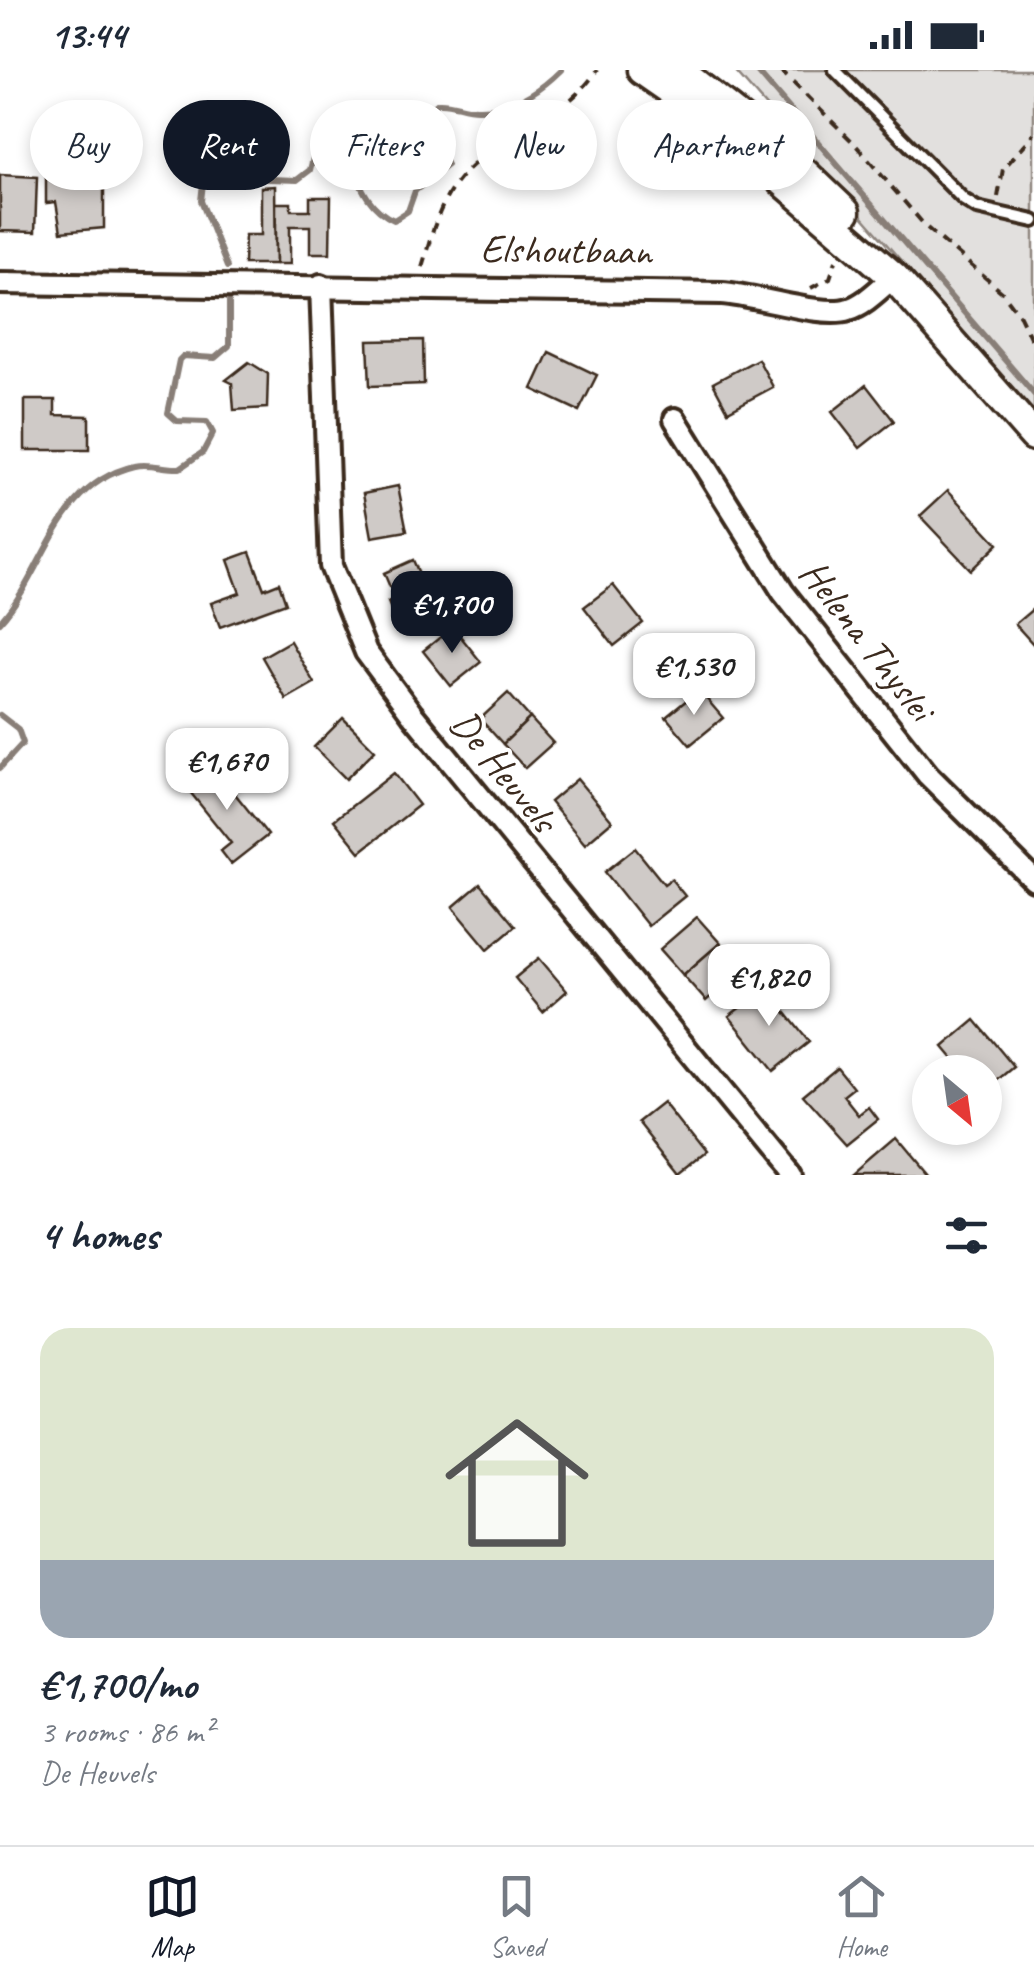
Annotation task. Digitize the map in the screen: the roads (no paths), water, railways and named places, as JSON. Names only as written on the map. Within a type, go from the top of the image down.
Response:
[{"type":"main road","points":[[642,70],[704,113],[894,277],[1034,436]]},
{"type":"main road","points":[[678,70],[828,194],[872,240],[894,277]]},
{"type":"street","name":"Elshoutbaan","points":[[0,283],[321,284],[722,293],[827,311],[847,310],[894,277]]},
{"type":"street","name":"De Heuvels","points":[[321,284],[331,566],[366,652],[790,1175]]},
{"type":"street","name":"Helena Thyslei","points":[[675,419],[783,592],[928,775],[1034,880]]},
{"type":"lane","points":[[834,70],[964,200],[996,214],[1034,221]]},
{"type":"waterway","points":[[227,267],[201,201],[203,183],[211,177],[297,180],[310,170],[316,146],[331,139],[345,152],[370,201],[394,220],[408,211],[415,191],[447,165],[428,127],[430,110],[438,103],[477,109],[512,103],[543,86],[561,70]]},
{"type":"waterway","points":[[756,70],[1034,394]]},
{"type":"waterway","points":[[0,622],[69,510],[86,491],[107,476],[134,466],[180,468],[203,452],[213,433],[207,422],[177,421],[168,413],[179,360],[183,356],[215,358],[229,346],[229,302]]},
{"type":"waterway","points":[[0,715],[18,729],[23,743],[0,768]]}]
